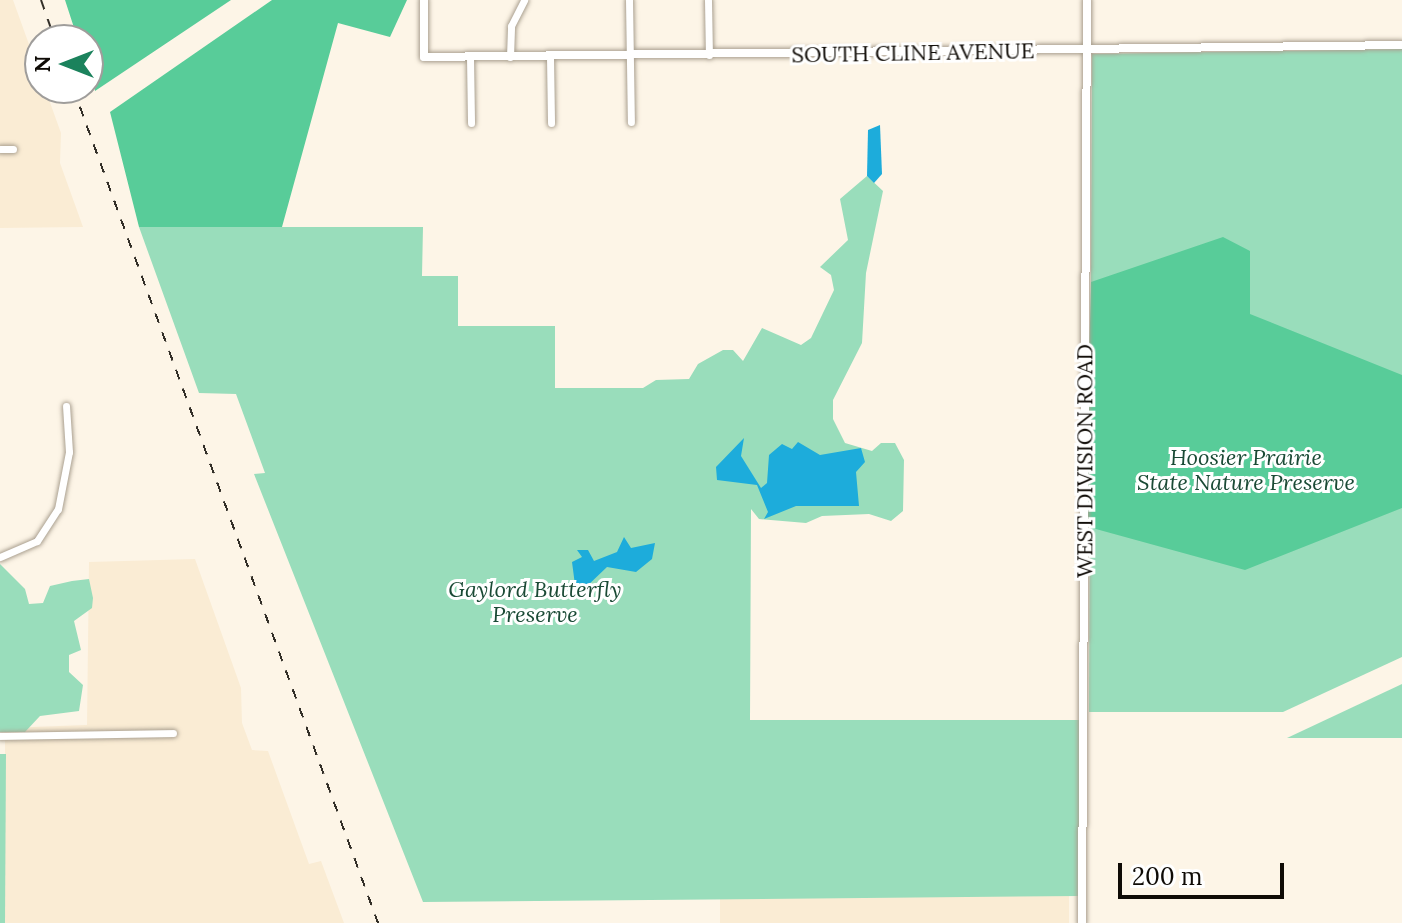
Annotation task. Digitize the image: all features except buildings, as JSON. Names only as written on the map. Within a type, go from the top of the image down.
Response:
[{"type":"street","name":"SOUTH CLINE AVENUE","points":[[424,0],[424,57],[1402,45]]},
{"type":"street","points":[[510,57],[511,26],[524,0]]},
{"type":"street","points":[[629,0],[631,122]]},
{"type":"street","points":[[708,0],[709,55]]},
{"type":"street","name":"WEST DIVISION ROAD","points":[[1082,923],[1087,0]]},
{"type":"street","points":[[470,57],[471,123]]},
{"type":"street","points":[[550,57],[551,123]]},
{"type":"street","points":[[0,149],[13,149]]},
{"type":"street","points":[[0,557],[37,541],[58,509],[69,452],[66,406]]},
{"type":"street","points":[[0,736],[173,733]]},
{"type":"shaded area","points":[[0,0],[13,0],[24,30],[24,104],[51,104],[61,133],[60,163],[83,227],[0,228]]},
{"type":"shaded area","points":[[195,559],[241,688],[242,723],[252,750],[268,751],[309,864],[321,861],[344,923],[5,923],[5,728],[87,725],[89,562]]},
{"type":"shaded area","points":[[720,895],[1069,895],[1069,923],[720,923]]},
{"type":"green space","points":[[65,0],[231,0],[104,85],[104,24],[73,24]]},
{"type":"green space","points":[[272,0],[407,0],[390,37],[338,23],[282,227],[139,227],[110,112]]},
{"type":"green space","name":"Hoosier Prairie State Nature Preserve","points":[[1402,49],[1402,657],[1283,712],[1089,712],[1092,54]]},
{"type":"green space","name":"Gaylord Butterfly Preserve","points":[[867,176],[883,191],[866,273],[862,343],[833,400],[833,419],[845,443],[872,451],[881,443],[895,443],[904,460],[903,511],[891,521],[869,514],[822,516],[806,523],[759,519],[751,509],[750,720],[1079,720],[1079,896],[423,902],[254,474],[265,473],[236,394],[199,393],[139,227],[423,227],[422,276],[458,276],[458,326],[555,326],[555,388],[643,388],[656,380],[689,379],[698,364],[723,350],[733,350],[743,361],[762,328],[801,345],[811,338],[834,290],[831,275],[820,267],[848,240],[840,199]]},
{"type":"green space","points":[[1223,237],[1250,251],[1250,314],[1402,375],[1402,508],[1245,570],[1085,526],[1091,282]]},
{"type":"green space","points":[[0,564],[25,589],[29,604],[43,603],[50,586],[89,579],[93,598],[92,608],[74,621],[81,650],[69,655],[69,672],[83,685],[79,711],[40,716],[25,732],[0,732]]},
{"type":"green space","points":[[1402,684],[1402,738],[1287,738]]},
{"type":"green space","points":[[0,754],[6,754],[5,923],[0,923]]},
{"type":"water","points":[[880,125],[882,174],[874,183],[867,176],[868,130]]},
{"type":"water","points":[[744,438],[741,456],[761,488],[767,483],[769,455],[782,444],[792,449],[798,442],[820,455],[861,448],[865,462],[856,472],[859,506],[796,506],[764,519],[768,512],[757,485],[717,480],[716,467]]},
{"type":"water","points":[[624,537],[631,548],[655,543],[652,559],[636,572],[607,567],[585,588],[563,594],[575,585],[572,562],[582,557],[577,550],[588,550],[594,561],[617,552]]},
{"type":"railway","points":[[41,0],[49,24]]},
{"type":"railway","points":[[79,104],[378,923]]}]
